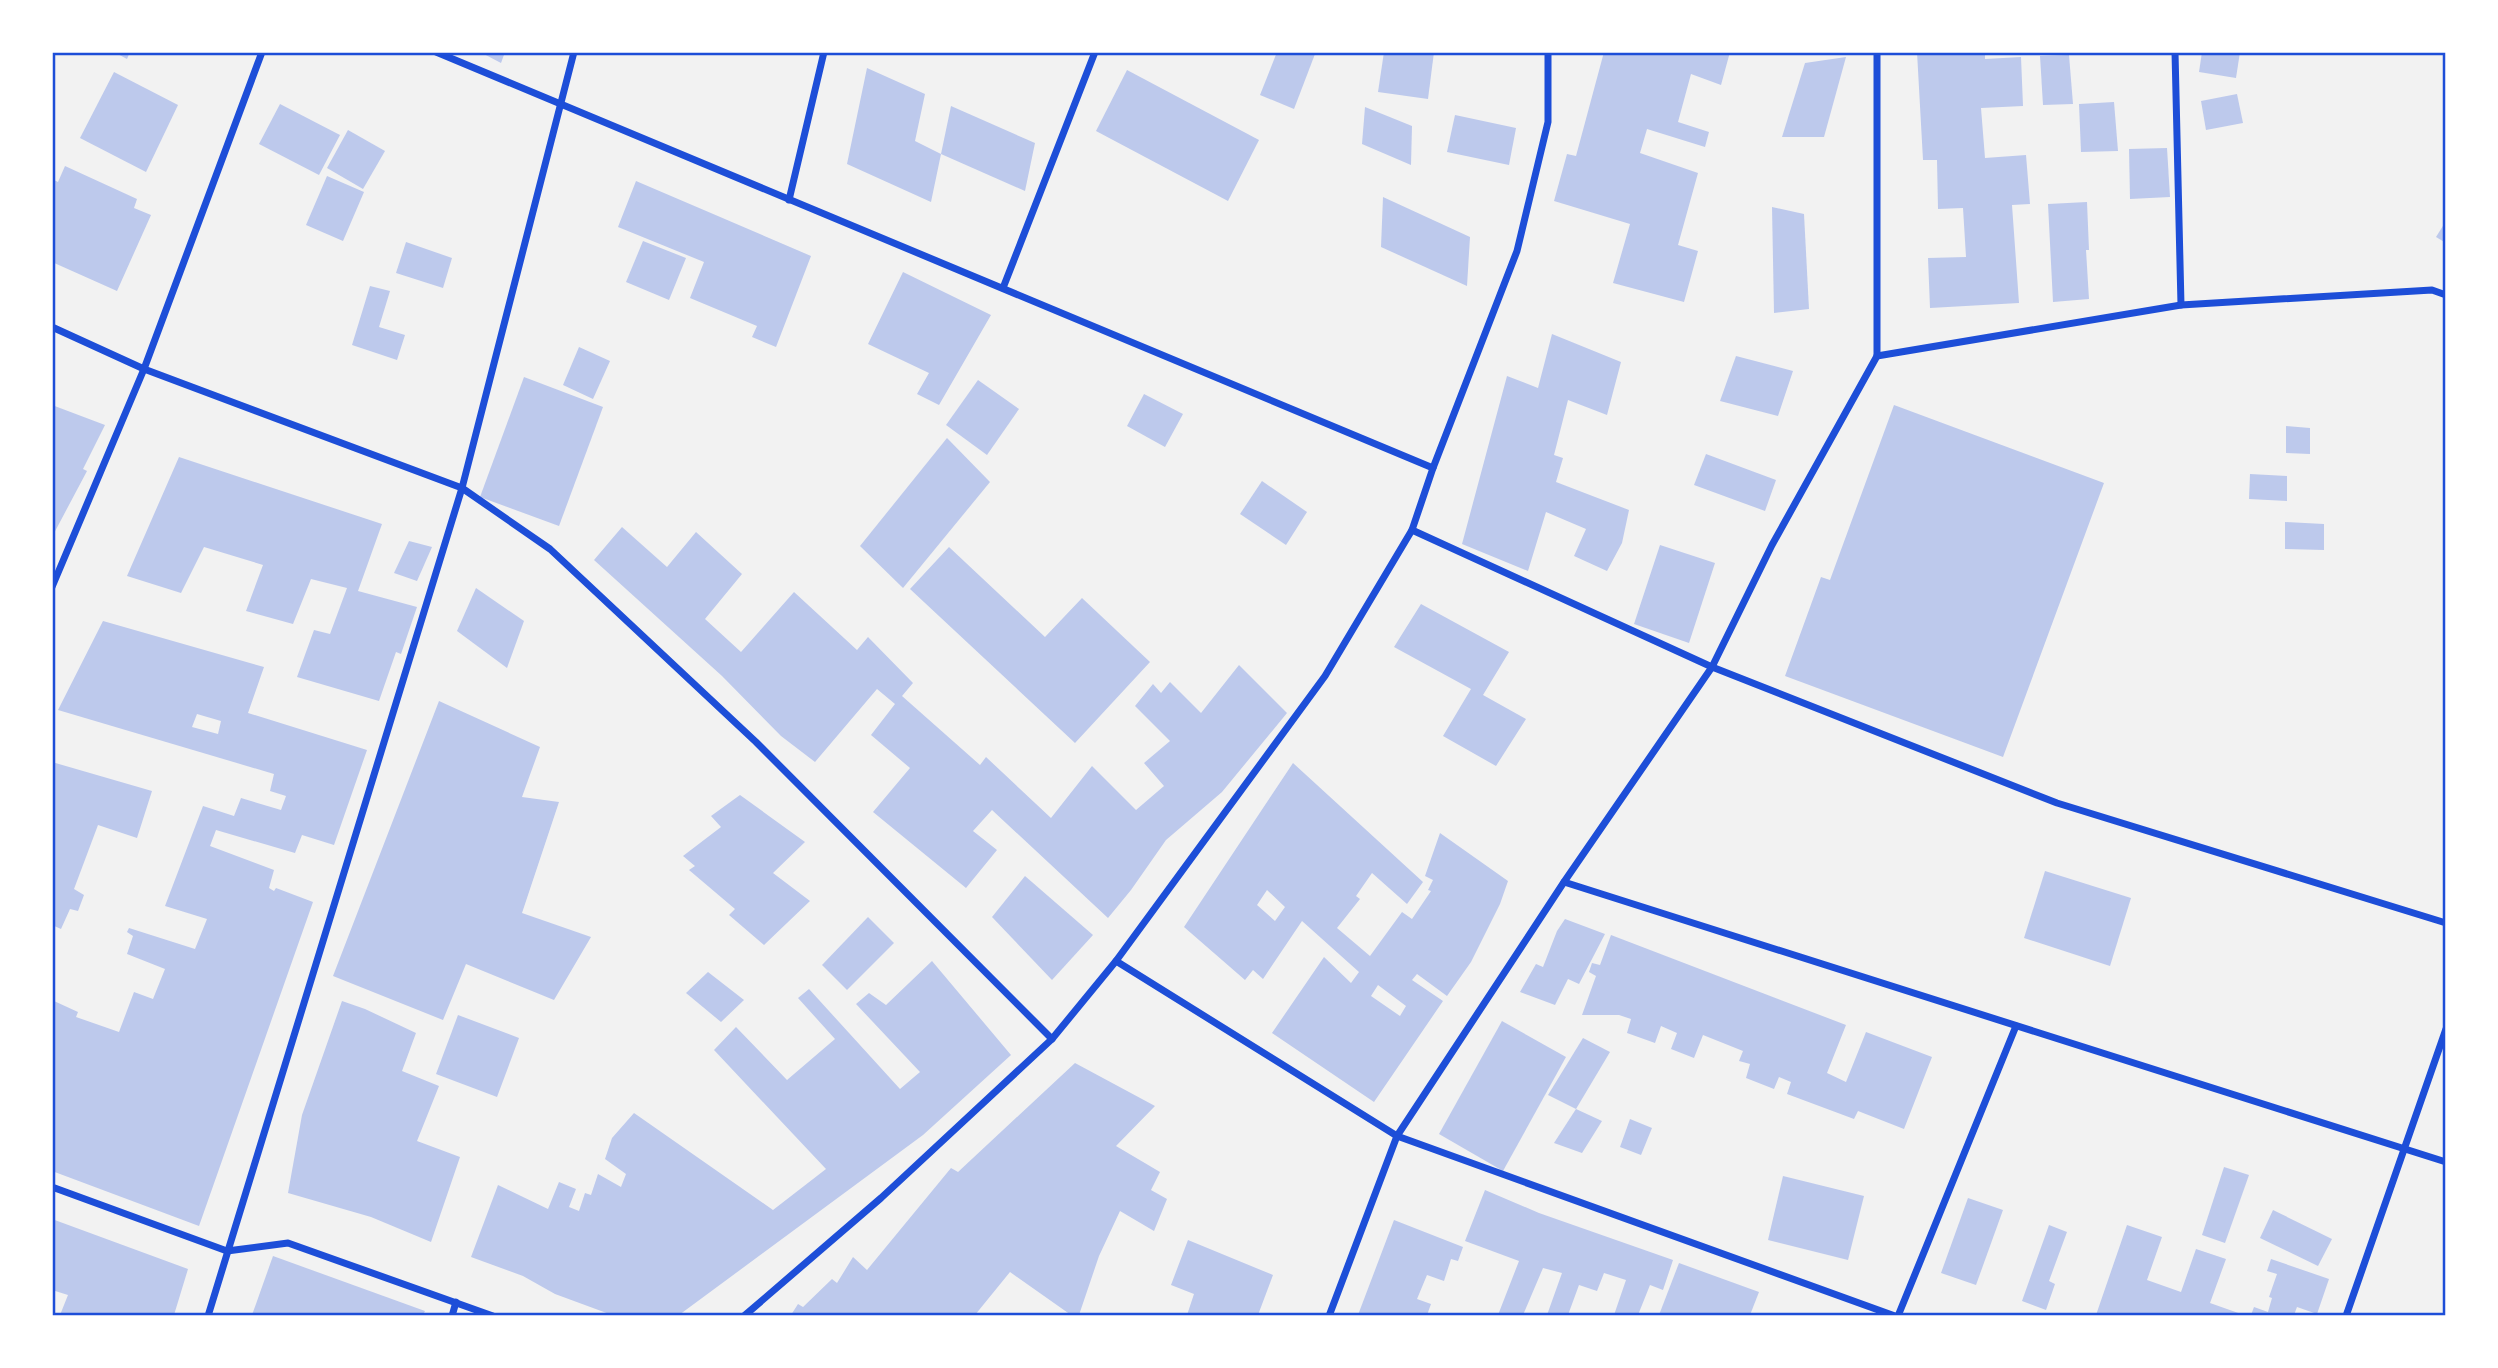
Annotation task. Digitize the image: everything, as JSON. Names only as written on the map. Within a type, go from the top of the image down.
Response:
[{"type":"street","points":[[52,587],[144,369],[262,52]]},
{"type":"street","points":[[436,52],[1433,468]]},
{"type":"street","points":[[208,1315],[462,488],[573,52]]},
{"type":"street","points":[[789,200],[824,52]]},
{"type":"street","points":[[1003,288],[1095,52]]},
{"type":"street","points":[[744,1315],[881,1198],[1052,1039],[1116,961],[1325,676],[1412,530],[1433,468],[1517,251],[1548,122],[1548,52]]},
{"type":"street","points":[[1329,1315],[1397,1136],[1564,882],[1712,667],[1772,545],[1877,356],[1877,52]]},
{"type":"street","points":[[2175,52],[2181,305]]},
{"type":"street","points":[[1877,356],[2181,305],[2432,290],[2445,295]]},
{"type":"street","points":[[52,327],[144,369],[462,488],[550,549],[756,742],[1052,1039]]},
{"type":"street","points":[[1412,530],[1712,667],[2057,803],[2445,923]]},
{"type":"street","points":[[1564,882],[2445,1162]]},
{"type":"street","points":[[1116,961],[1397,1136],[1896,1315],[2016,1026]]},
{"type":"street","points":[[2346,1315],[2445,1029]]},
{"type":"street","points":[[52,1187],[227,1251],[288,1243],[493,1315]]},
{"type":"street","points":[[452,1315],[456,1302]]},
{"type":"building","points":[[114,52],[130,52],[127,59]]},
{"type":"building","points":[[480,52],[505,52],[501,63]]},
{"type":"building","points":[[1277,52],[1315,54],[1294,109],[1260,95]]},
{"type":"building","points":[[1384,52],[1434,52],[1428,99],[1378,92]]},
{"type":"building","points":[[1604,52],[1730,52],[1721,85],[1691,74],[1678,122],[1709,132],[1705,147],[1647,129],[1640,153],[1698,173],[1678,245],[1698,251],[1684,302],[1613,283],[1630,224],[1554,201],[1567,154],[1576,156]]},
{"type":"building","points":[[1917,52],[1985,52],[1985,59],[2021,57],[2023,106],[1981,108],[1985,158],[2026,155],[2030,204],[2012,205],[2019,303],[1930,308],[1928,258],[1966,257],[1963,208],[1938,209],[1937,160],[1923,160]]},
{"type":"building","points":[[2202,52],[2240,52],[2236,78],[2199,72]]},
{"type":"building","points":[[2069,55],[2073,104],[2043,105],[2040,56]]},
{"type":"building","points":[[1846,57],[1824,137],[1782,137],[1805,63]]},
{"type":"building","points":[[867,68],[925,94],[915,141],[941,154],[931,202],[847,164]]},
{"type":"building","points":[[1127,70],[1259,140],[1228,201],[1096,131]]},
{"type":"building","points":[[114,72],[178,105],[146,172],[80,138]]},
{"type":"building","points":[[2237,94],[2243,123],[2206,130],[2201,101]]},
{"type":"building","points":[[2114,102],[2118,151],[2081,152],[2079,104]]},
{"type":"building","points":[[280,104],[340,135],[319,175],[259,144]]},
{"type":"building","points":[[951,106],[1035,143],[1025,191],[941,154]]},
{"type":"building","points":[[1365,107],[1412,126],[1411,165],[1362,144]]},
{"type":"building","points":[[1455,115],[1516,128],[1509,165],[1447,152]]},
{"type":"building","points":[[348,130],[385,151],[363,189],[327,168]]},
{"type":"building","points":[[2167,148],[2170,197],[2130,199],[2129,149]]},
{"type":"building","points":[[65,166],[137,199],[134,208],[151,215],[117,291],[52,262],[52,179],[58,182]]},
{"type":"building","points":[[327,176],[364,192],[343,241],[306,225]]},
{"type":"building","points":[[636,181],[811,256],[776,347],[752,337],[757,326],[690,298],[704,262],[618,227]]},
{"type":"building","points":[[1383,197],[1470,237],[1467,286],[1381,247]]},
{"type":"building","points":[[2087,202],[2089,299],[2053,302],[2048,204]]},
{"type":"building","points":[[1772,207],[1804,214],[1809,309],[1774,313]]},
{"type":"building","points":[[2446,221],[2446,243],[2436,237]]},
{"type":"building","points":[[643,241],[686,258],[669,300],[626,282]]},
{"type":"building","points":[[406,242],[452,258],[443,288],[396,273]]},
{"type":"building","points":[[903,272],[991,315],[939,405],[917,394],[929,373],[868,344]]},
{"type":"building","points":[[370,286],[390,291],[379,327],[405,335],[397,360],[352,345]]},
{"type":"building","points":[[1552,334],[1621,362],[1607,415],[1568,400],[1554,455],[1563,458],[1556,482],[1629,510],[1622,543],[1607,571],[1574,556],[1586,529],[1546,512],[1528,571],[1462,544],[1507,376],[1538,388]]},
{"type":"building","points":[[579,347],[610,361],[593,399],[563,385]]},
{"type":"building","points":[[1736,356],[1793,371],[1778,416],[1720,401]]},
{"type":"building","points":[[524,377],[603,407],[559,526],[480,497]]},
{"type":"building","points":[[978,380],[1019,409],[987,455],[946,425]]},
{"type":"building","points":[[1144,394],[1183,414],[1165,447],[1127,426]]},
{"type":"building","points":[[52,405],[105,425],[83,469],[87,471],[52,537]]},
{"type":"building","points":[[1894,405],[2104,483],[2003,757],[1785,676],[1821,577],[1830,580]]},
{"type":"building","points":[[2286,426],[2310,428],[2310,454],[2286,453]]},
{"type":"building","points":[[947,438],[990,482],[903,588],[860,546]]},
{"type":"building","points":[[1706,454],[1776,480],[1765,511],[1694,485]]},
{"type":"building","points":[[179,457],[382,524],[358,591],[417,607],[401,654],[396,652],[379,701],[297,677],[314,630],[330,634],[347,588],[311,579],[293,624],[246,611],[263,565],[204,547],[181,593],[127,576]]},
{"type":"building","points":[[2250,474],[2287,476],[2287,501],[2249,499]]},
{"type":"building","points":[[1262,481],[1307,512],[1286,545],[1240,514]]},
{"type":"building","points":[[2285,522],[2324,524],[2324,550],[2285,549]]},
{"type":"building","points":[[622,527],[667,567],[696,532],[742,574],[705,619],[741,652],[794,592],[857,650],[868,637],[913,683],[902,696],[980,765],[986,757],[1051,818],[1092,766],[1136,810],[1164,786],[1144,763],[1170,741],[1135,706],[1153,684],[1161,693],[1170,682],[1201,713],[1239,665],[1287,713],[1222,792],[1166,840],[1108,918],[992,810],[973,831],[997,850],[966,888],[873,812],[910,768],[871,735],[895,704],[877,689],[815,762],[781,736],[722,676],[594,560]]},
{"type":"building","points":[[409,541],[432,547],[417,581],[394,573]]},
{"type":"building","points":[[1660,545],[1715,563],[1689,643],[1634,624]]},
{"type":"building","points":[[949,547],[1045,637],[1082,598],[1150,662],[1075,743],[910,589]]},
{"type":"building","points":[[476,588],[524,621],[507,668],[457,631]]},
{"type":"building","points":[[1421,604],[1509,652],[1483,695],[1526,719],[1496,766],[1443,736],[1471,689],[1394,647]]},
{"type":"building","points":[[103,621],[264,667],[248,713],[367,750],[334,845],[302,835],[295,853],[216,830],[210,846],[274,870],[269,888],[274,891],[276,888],[313,902],[199,1226],[52,1171],[52,1007],[54,1001],[78,1012],[76,1017],[119,1032],[134,992],[153,999],[165,969],[127,954],[133,936],[127,932],[129,928],[195,949],[207,919],[165,906],[203,806],[234,816],[241,798],[281,810],[286,796],[270,791],[274,774],[58,710]],"holes":[[[197,714],[221,721],[218,734],[192,727]]]},
{"type":"building","points":[[439,701],[540,747],[522,797],[559,802],[522,913],[591,937],[554,1000],[466,964],[443,1020],[333,976]]},
{"type":"building","points":[[52,762],[152,791],[137,838],[98,825],[74,889],[84,895],[78,911],[70,909],[61,929],[52,925]]},
{"type":"building","points":[[1293,763],[1423,882],[1407,904],[1372,873],[1356,896],[1360,899],[1337,928],[1370,956],[1402,912],[1412,919],[1431,891],[1428,890],[1433,880],[1425,876],[1440,833],[1508,881],[1500,904],[1471,962],[1447,996],[1417,974],[1412,980],[1443,1001],[1374,1102],[1272,1033],[1324,957],[1351,983],[1359,972],[1302,921],[1263,979],[1253,970],[1245,980],[1184,927]],"holes":[[[1267,890],[1285,907],[1275,921],[1257,905]],[[1378,985],[1406,1006],[1400,1016],[1371,996]]]},
{"type":"building","points":[[740,795],[805,842],[773,873],[810,901],[764,945],[729,915],[735,909],[689,870],[695,866],[683,856],[721,827],[711,816]]},
{"type":"building","points":[[2045,871],[2131,898],[2110,966],[2024,938]]},
{"type":"building","points":[[1025,876],[1093,935],[1052,980],[992,917]]},
{"type":"building","points":[[868,917],[894,943],[847,990],[822,965]]},
{"type":"building","points":[[1565,919],[1605,934],[1579,984],[1568,979],[1555,1005],[1520,992],[1536,964],[1543,967],[1557,931]]},
{"type":"building","points":[[1611,935],[1846,1025],[1827,1073],[1846,1082],[1866,1032],[1932,1057],[1904,1129],[1858,1111],[1854,1119],[1787,1094],[1791,1082],[1779,1077],[1774,1089],[1746,1078],[1750,1064],[1739,1061],[1743,1051],[1703,1035],[1694,1058],[1671,1049],[1677,1033],[1661,1026],[1655,1043],[1627,1033],[1631,1019],[1619,1015],[1582,1015],[1596,976],[1589,972],[1592,963],[1600,965]]},
{"type":"building","points":[[932,961],[1011,1055],[923,1135],[679,1315],[612,1315],[555,1294],[523,1276],[471,1257],[498,1185],[548,1209],[559,1182],[576,1189],[569,1207],[579,1211],[585,1193],[591,1195],[598,1174],[621,1187],[626,1174],[605,1159],[612,1138],[634,1113],[773,1210],[826,1169],[714,1050],[736,1027],[787,1080],[835,1039],[798,998],[809,989],[900,1089],[920,1072],[856,1004],[869,993],[886,1005]]},
{"type":"building","points":[[708,972],[744,1000],[721,1022],[686,993]]},
{"type":"building","points":[[342,1001],[416,1033],[402,1071],[439,1086],[417,1141],[460,1157],[431,1242],[371,1217],[288,1193],[302,1115]]},
{"type":"building","points":[[458,1015],[519,1038],[497,1097],[436,1074]]},
{"type":"building","points":[[1502,1021],[1566,1057],[1503,1171],[1439,1134]]},
{"type":"building","points":[[1583,1038],[1610,1052],[1576,1109],[1548,1095]]},
{"type":"building","points":[[1075,1063],[1155,1106],[1116,1146],[1160,1172],[1151,1190],[1167,1199],[1154,1231],[1120,1211],[1099,1256],[1079,1315],[1071,1315],[1010,1272],[975,1315],[791,1315],[798,1304],[803,1307],[832,1279],[837,1283],[853,1257],[867,1270],[951,1168],[958,1172]]},
{"type":"building","points":[[1576,1109],[1602,1121],[1582,1153],[1554,1143]]},
{"type":"building","points":[[1630,1119],[1652,1128],[1641,1155],[1620,1147]]},
{"type":"building","points":[[2224,1167],[2249,1175],[2225,1243],[2202,1235]]},
{"type":"building","points":[[1783,1176],[1864,1196],[1848,1260],[1768,1240]]},
{"type":"building","points":[[1485,1190],[1539,1213],[1673,1260],[1663,1290],[1650,1285],[1638,1315],[1614,1315],[1626,1280],[1604,1273],[1597,1291],[1579,1285],[1568,1315],[1547,1315],[1562,1273],[1543,1268],[1523,1315],[1498,1315],[1519,1261],[1465,1241]]},
{"type":"building","points":[[1968,1198],[2003,1210],[1976,1285],[1941,1273]]},
{"type":"building","points":[[2273,1210],[2332,1239],[2318,1266],[2260,1238]]},
{"type":"building","points":[[52,1219],[188,1269],[174,1315],[60,1315],[68,1295],[52,1290]]},
{"type":"building","points":[[1394,1220],[1463,1247],[1458,1261],[1451,1259],[1444,1281],[1427,1275],[1417,1299],[1431,1304],[1427,1315],[1358,1315]]},
{"type":"building","points":[[2049,1225],[2067,1232],[2049,1281],[2055,1284],[2046,1310],[2022,1301]]},
{"type":"building","points":[[2127,1225],[2162,1237],[2147,1280],[2181,1292],[2196,1249],[2226,1259],[2210,1303],[2244,1315],[2096,1315]]},
{"type":"building","points":[[1188,1240],[1273,1275],[1258,1315],[1187,1315],[1194,1294],[1171,1285]]},
{"type":"building","points":[[273,1256],[425,1311],[423,1315],[252,1315]]},
{"type":"building","points":[[2271,1259],[2329,1279],[2317,1314],[2297,1307],[2294,1315],[2251,1315],[2254,1307],[2268,1312],[2272,1298],[2269,1297],[2277,1274],[2267,1271]]},
{"type":"building","points":[[1679,1263],[1759,1292],[1750,1315],[1659,1315]]}]
